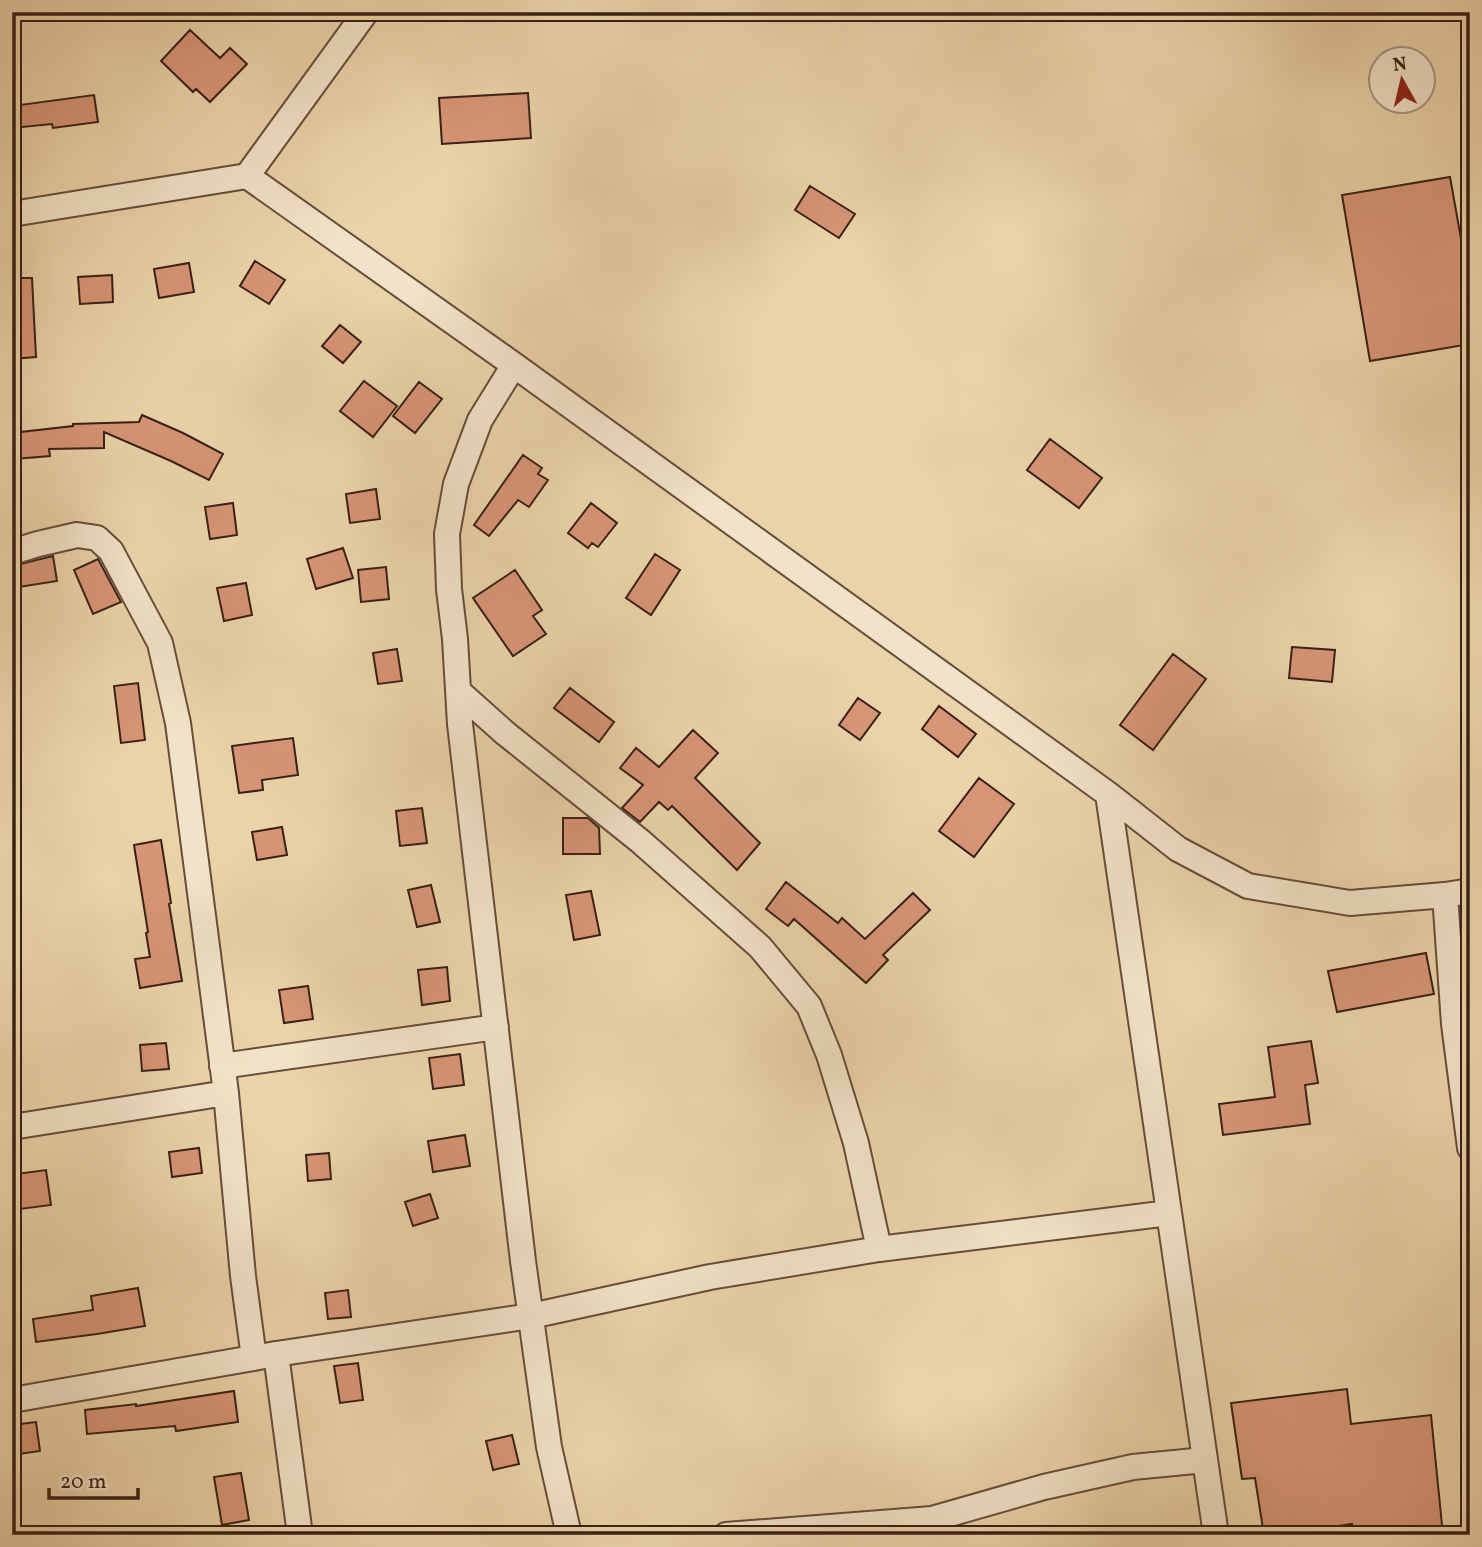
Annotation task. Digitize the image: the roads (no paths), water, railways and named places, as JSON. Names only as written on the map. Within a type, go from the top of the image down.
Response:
[{"type":"street","points":[[247,176],[366,12]]},
{"type":"street","points":[[12,214],[247,176],[1108,793],[1178,849],[1248,886],[1350,903],[1470,891]]},
{"type":"street","points":[[513,365],[480,420],[456,484],[447,534],[449,589],[460,724],[531,1316],[550,1447],[569,1535]]},
{"type":"street","points":[[12,552],[77,535],[97,538],[111,551],[160,643],[178,723],[226,1093],[243,1276],[265,1356],[300,1535]]},
{"type":"street","points":[[458,691],[505,733],[640,841],[760,947],[809,1006],[829,1055],[856,1143],[879,1249]]},
{"type":"street","points":[[1108,793],[1216,1535]]},
{"type":"street","points":[[1444,895],[1454,1024],[1470,1148]]},
{"type":"street","points":[[222,1066],[496,1027]]},
{"type":"street","points":[[12,1127],[226,1093]]},
{"type":"street","points":[[12,1400],[265,1356],[531,1316],[710,1277],[879,1249],[1169,1213]]},
{"type":"street","points":[[726,1535],[933,1527],[1044,1487],[1133,1467],[1205,1460]]}]
